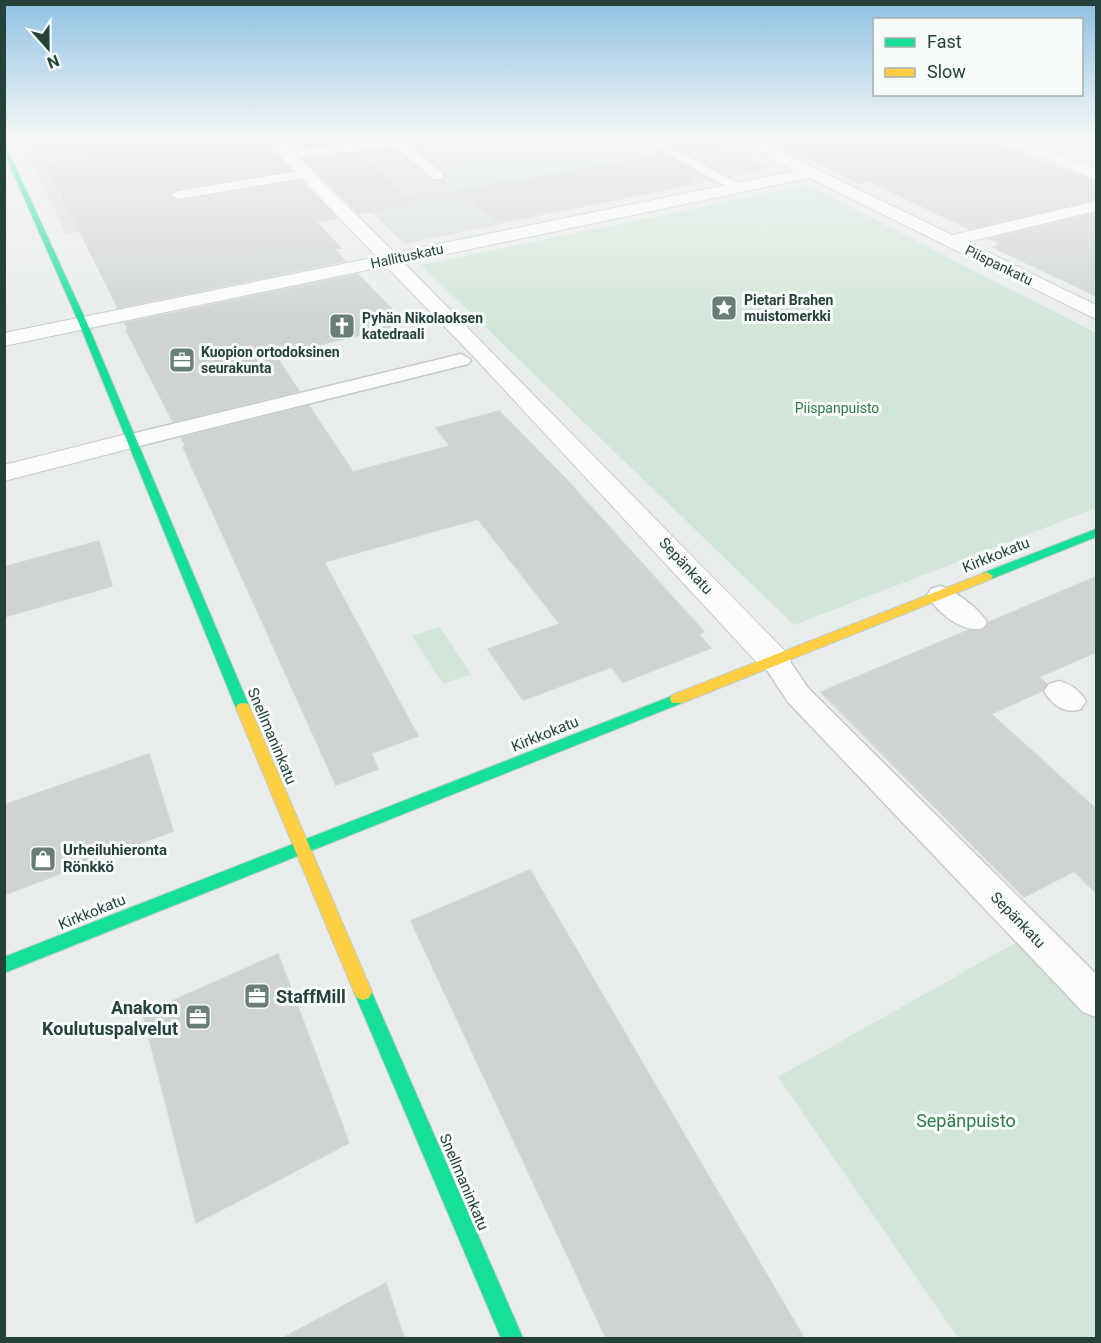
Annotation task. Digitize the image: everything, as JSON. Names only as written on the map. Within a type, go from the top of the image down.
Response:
[{"type":"street","name":"Snellmaninkatu","points":[[29,201],[83,323],[302,848],[512,1338]]},
{"type":"street","name":"Sepänkatu","points":[[332,201],[491,361],[775,661]]},
{"type":"street","name":"Hallituskatu","points":[[4,340],[678,201]]},
{"type":"street","name":"Piispankatu","points":[[866,201],[1096,313]]},
{"type":"street","points":[[950,241],[1096,206]]},
{"type":"street","points":[[4,473],[131,441]]},
{"type":"street","name":"Kirkkokatu","points":[[4,965],[1096,533]]},
{"type":"lane","points":[[131,441],[461,360]]},
{"type":"lane","points":[[940,595],[973,622]]},
{"type":"lane","name":"Sepänkatu","points":[[775,661],[798,695],[1096,999]]},
{"type":"shaded area","points":[[50,201],[252,201],[66,234]]},
{"type":"shaded area","points":[[359,201],[616,201],[405,244]]},
{"type":"green space","name":"Piispanpuisto","points":[[731,201],[838,201],[1096,333],[1096,508],[794,625],[421,265]]},
{"type":"green space","points":[[440,627],[471,674],[443,684],[412,636]]},
{"type":"green space","name":"Sepänpuisto","points":[[1029,935],[1096,1003],[1096,1338],[958,1338],[778,1077]]},
{"type":"building","points":[[64,201],[320,201],[337,218],[316,222],[341,248],[334,249],[345,261],[118,308]]},
{"type":"building","points":[[346,201],[412,201],[416,204],[359,214]]},
{"type":"building","points":[[470,201],[606,201],[497,222]]},
{"type":"building","points":[[910,201],[1089,201],[969,229]]},
{"type":"building","points":[[1096,213],[1096,296],[993,247],[1002,244],[990,239]]},
{"type":"building","points":[[358,274],[406,324],[275,355],[299,391],[173,422],[126,330],[128,329],[125,323]]},
{"type":"building","points":[[309,406],[353,472],[450,446],[436,428],[499,411],[565,478],[704,632],[698,634],[711,648],[623,682],[611,667],[523,700],[488,649],[560,624],[478,519],[324,562],[418,736],[371,753],[378,769],[336,785],[183,447],[186,446],[181,438]]},
{"type":"building","points":[[99,541],[112,586],[4,617],[4,567]]},
{"type":"building","points":[[1096,577],[1096,652],[1039,677],[1047,684],[1042,691],[991,714],[1096,809],[1096,893],[1074,871],[1024,897],[821,692],[969,630],[983,630],[989,622]]},
{"type":"building","points":[[149,754],[173,831],[4,895],[4,805]]},
{"type":"building","points":[[530,870],[804,1338],[606,1338],[411,921]]},
{"type":"building","points":[[278,954],[349,1143],[196,1223],[143,1014]]},
{"type":"building","points":[[386,1283],[404,1338],[283,1338]]},
{"type":"traffic: fast","points":[[29,201],[83,323],[243,708]]},
{"type":"traffic: fast","points":[[987,576],[1096,533]]},
{"type":"traffic: fast","points":[[4,965],[677,699]]},
{"type":"traffic: fast","points":[[363,992],[512,1338]]},
{"type":"traffic: slow","points":[[677,699],[987,576]]},
{"type":"traffic: slow","points":[[243,708],[363,992]]},
{"type":"place","name":"Pietari Brahen muistomerkki","points":[[724,308]]},
{"type":"place","name":"Pyhän Nikolaoksen katedraali","points":[[342,326]]},
{"type":"place","name":"Kuopion ortodoksinen seurakunta","points":[[182,360]]},
{"type":"place","name":"Urheiluhieronta Rönkkö","points":[[43,859]]},
{"type":"place","name":"StaffMill","points":[[257,996]]},
{"type":"place","name":"Anakom Koulutuspalvelut","points":[[198,1017]]}]
